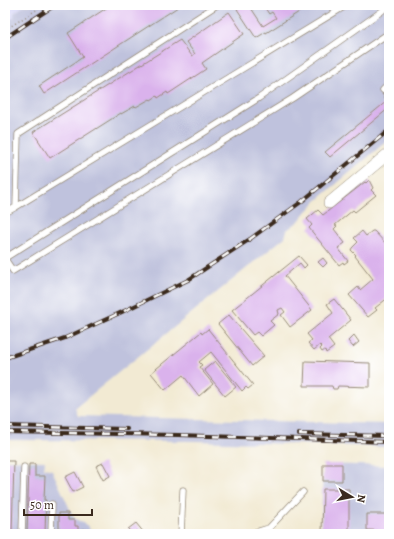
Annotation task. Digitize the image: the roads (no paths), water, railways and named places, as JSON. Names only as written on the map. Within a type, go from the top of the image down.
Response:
[{"type":"street","points":[[329,203],[389,153]]},
{"type":"lane","points":[[16,207],[18,134],[217,5]]},
{"type":"lane","points":[[5,214],[347,5]]},
{"type":"lane","points":[[388,5],[382,11],[259,98],[5,258],[13,271],[293,98],[389,33]]},
{"type":"lane","points":[[383,90],[389,84]]},
{"type":"lane","points":[[22,534],[24,468]]},
{"type":"lane","points":[[181,534],[183,490]]},
{"type":"lane","points":[[249,534],[269,528],[303,492]]},
{"type":"lane","points":[[51,534],[52,504]]},
{"type":"railway","points":[[5,38],[55,5]]},
{"type":"railway","points":[[5,358],[65,338],[188,280],[250,239],[301,202],[389,130]]},
{"type":"railway","points":[[5,426],[127,429]]},
{"type":"railway","points":[[5,432],[178,435],[389,442]]},
{"type":"railway","points":[[299,434],[389,436]]}]
